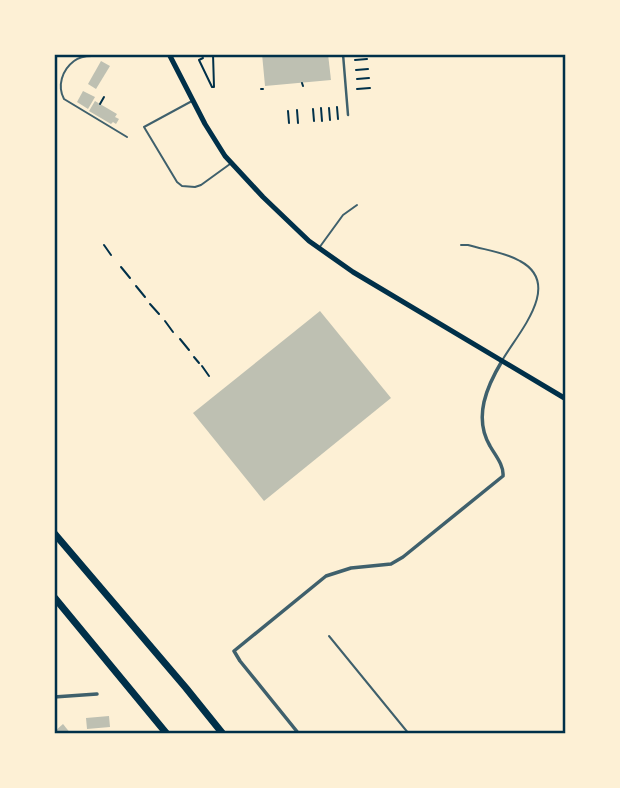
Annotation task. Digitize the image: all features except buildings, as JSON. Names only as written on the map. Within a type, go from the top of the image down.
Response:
[{"type":"highway","points":[[54,533],[223,734]]},
{"type":"highway","points":[[54,597],[167,734]]},
{"type":"main road","points":[[169,54],[213,138],[231,163],[269,204],[318,248],[364,279],[566,399]]},
{"type":"street","points":[[343,54],[348,115]]},
{"type":"street","points":[[299,734],[234,651],[326,576],[351,568],[391,564],[402,557],[503,476],[502,467],[487,442],[482,424],[485,396],[502,360]]},
{"type":"street","points":[[54,698],[97,694]]},
{"type":"lane","points":[[92,56],[75,60],[66,71],[60,86],[62,95],[64,99],[127,137]]},
{"type":"lane","points":[[192,100],[145,127],[177,182],[189,187],[201,185],[231,163]]},
{"type":"lane","points":[[318,248],[343,215],[357,205]]},
{"type":"lane","points":[[461,245],[513,257],[528,265],[538,281],[537,304],[502,360]]},
{"type":"lane","points":[[329,636],[409,734]]},
{"type":"path","points":[[203,58],[199,60],[214,87],[216,85],[211,54]]},
{"type":"path","points":[[355,60],[367,59]]},
{"type":"path","points":[[356,69],[368,69]]},
{"type":"path","points":[[356,79],[369,78]]},
{"type":"path","points":[[357,89],[370,88]]},
{"type":"path","points":[[100,104],[104,97]]},
{"type":"path","points":[[337,107],[338,119]]},
{"type":"path","points":[[321,108],[322,121]]},
{"type":"path","points":[[329,108],[330,120]]},
{"type":"path","points":[[313,109],[314,121]]},
{"type":"path","points":[[297,110],[298,123]]},
{"type":"path","points":[[288,111],[289,123]]},
{"type":"path","points":[[104,246],[111,254]]},
{"type":"path","points":[[121,267],[130,278]]},
{"type":"path","points":[[136,286],[145,296]]},
{"type":"path","points":[[150,304],[159,314]]},
{"type":"path","points":[[165,321],[173,332]]},
{"type":"path","points":[[180,339],[188,350]]},
{"type":"path","points":[[194,357],[199,363]]},
{"type":"path","points":[[202,366],[209,376]]}]
